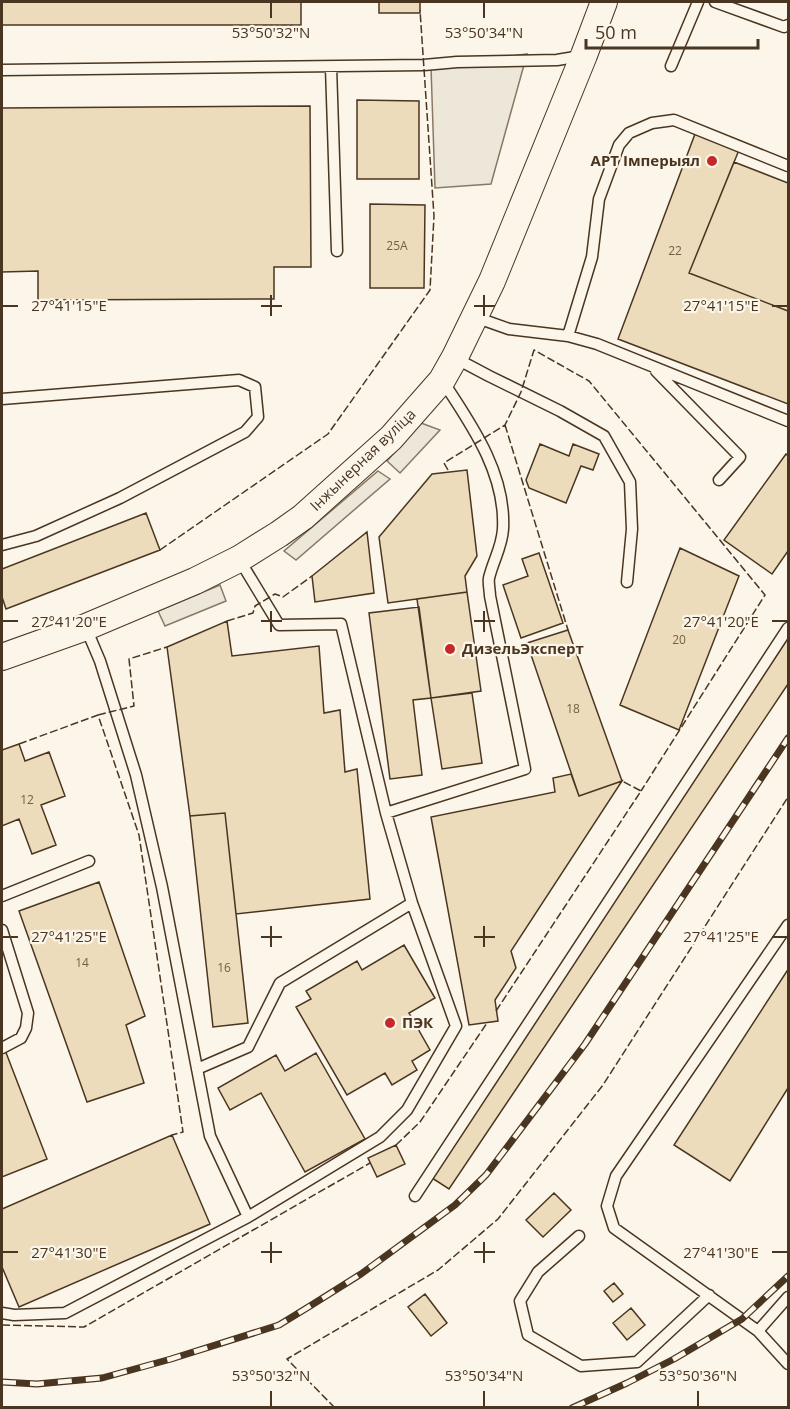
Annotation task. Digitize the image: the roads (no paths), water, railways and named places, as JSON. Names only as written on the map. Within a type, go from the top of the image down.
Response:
[{"type":"street","name":"Інжынерная вуліца","points":[[2,657],[86,627],[195,581],[239,559],[303,517],[391,438],[442,380],[475,317],[492,281],[604,2]]},
{"type":"lane","points":[[670,66],[698,2]]},
{"type":"lane","points":[[715,2],[784,27],[789,25]]},
{"type":"lane","points":[[2,70],[423,65],[557,60],[584,55]]},
{"type":"lane","points":[[331,67],[337,251]]},
{"type":"lane","points":[[568,336],[592,256],[599,199],[619,145],[629,133],[652,123],[674,120],[789,166]]},
{"type":"lane","points":[[475,317],[509,328],[568,336],[597,344],[789,422]]},
{"type":"lane","points":[[455,357],[604,436],[630,482],[632,529],[627,582]]},
{"type":"lane","points":[[652,366],[740,457],[719,480]]},
{"type":"lane","points":[[2,399],[240,380],[255,387],[258,417],[245,432],[120,498],[36,536],[2,545]]},
{"type":"lane","points":[[386,813],[525,769],[490,596],[489,579],[501,543],[503,528],[501,498],[494,470],[442,380]]},
{"type":"lane","points":[[2,1313],[14,1316],[65,1313],[248,1217],[380,1137],[407,1110],[456,1026],[412,903],[386,813],[340,624],[279,626],[239,559]]},
{"type":"lane","points":[[86,627],[100,661],[136,775],[162,887],[210,1136],[248,1217]]},
{"type":"lane","points":[[415,1196],[789,628]]},
{"type":"lane","points":[[2,896],[89,861]]},
{"type":"lane","points":[[197,1069],[248,1047],[280,983],[412,903]]},
{"type":"lane","points":[[789,925],[616,1176],[607,1206],[614,1228],[759,1331],[789,1364]]},
{"type":"lane","points":[[2,930],[28,1013],[26,1028],[21,1038],[2,1048]]},
{"type":"lane","points":[[579,1236],[538,1272],[520,1301],[528,1335],[581,1366],[637,1362],[709,1295]]},
{"type":"lane","points":[[759,1331],[789,1297]]},
{"type":"railway","points":[[2,1382],[37,1384],[102,1378],[279,1325],[361,1274],[455,1205],[486,1175],[585,1044],[788,738]]},
{"type":"railway","points":[[572,1408],[674,1359],[742,1319],[788,1276]]},
{"type":"place","name":"АРТ Імперыял","points":[[712,161]]},
{"type":"place","name":"ДизельЭксперт","points":[[450,649]]},
{"type":"place","name":"ПЭК","points":[[390,1023]]}]
